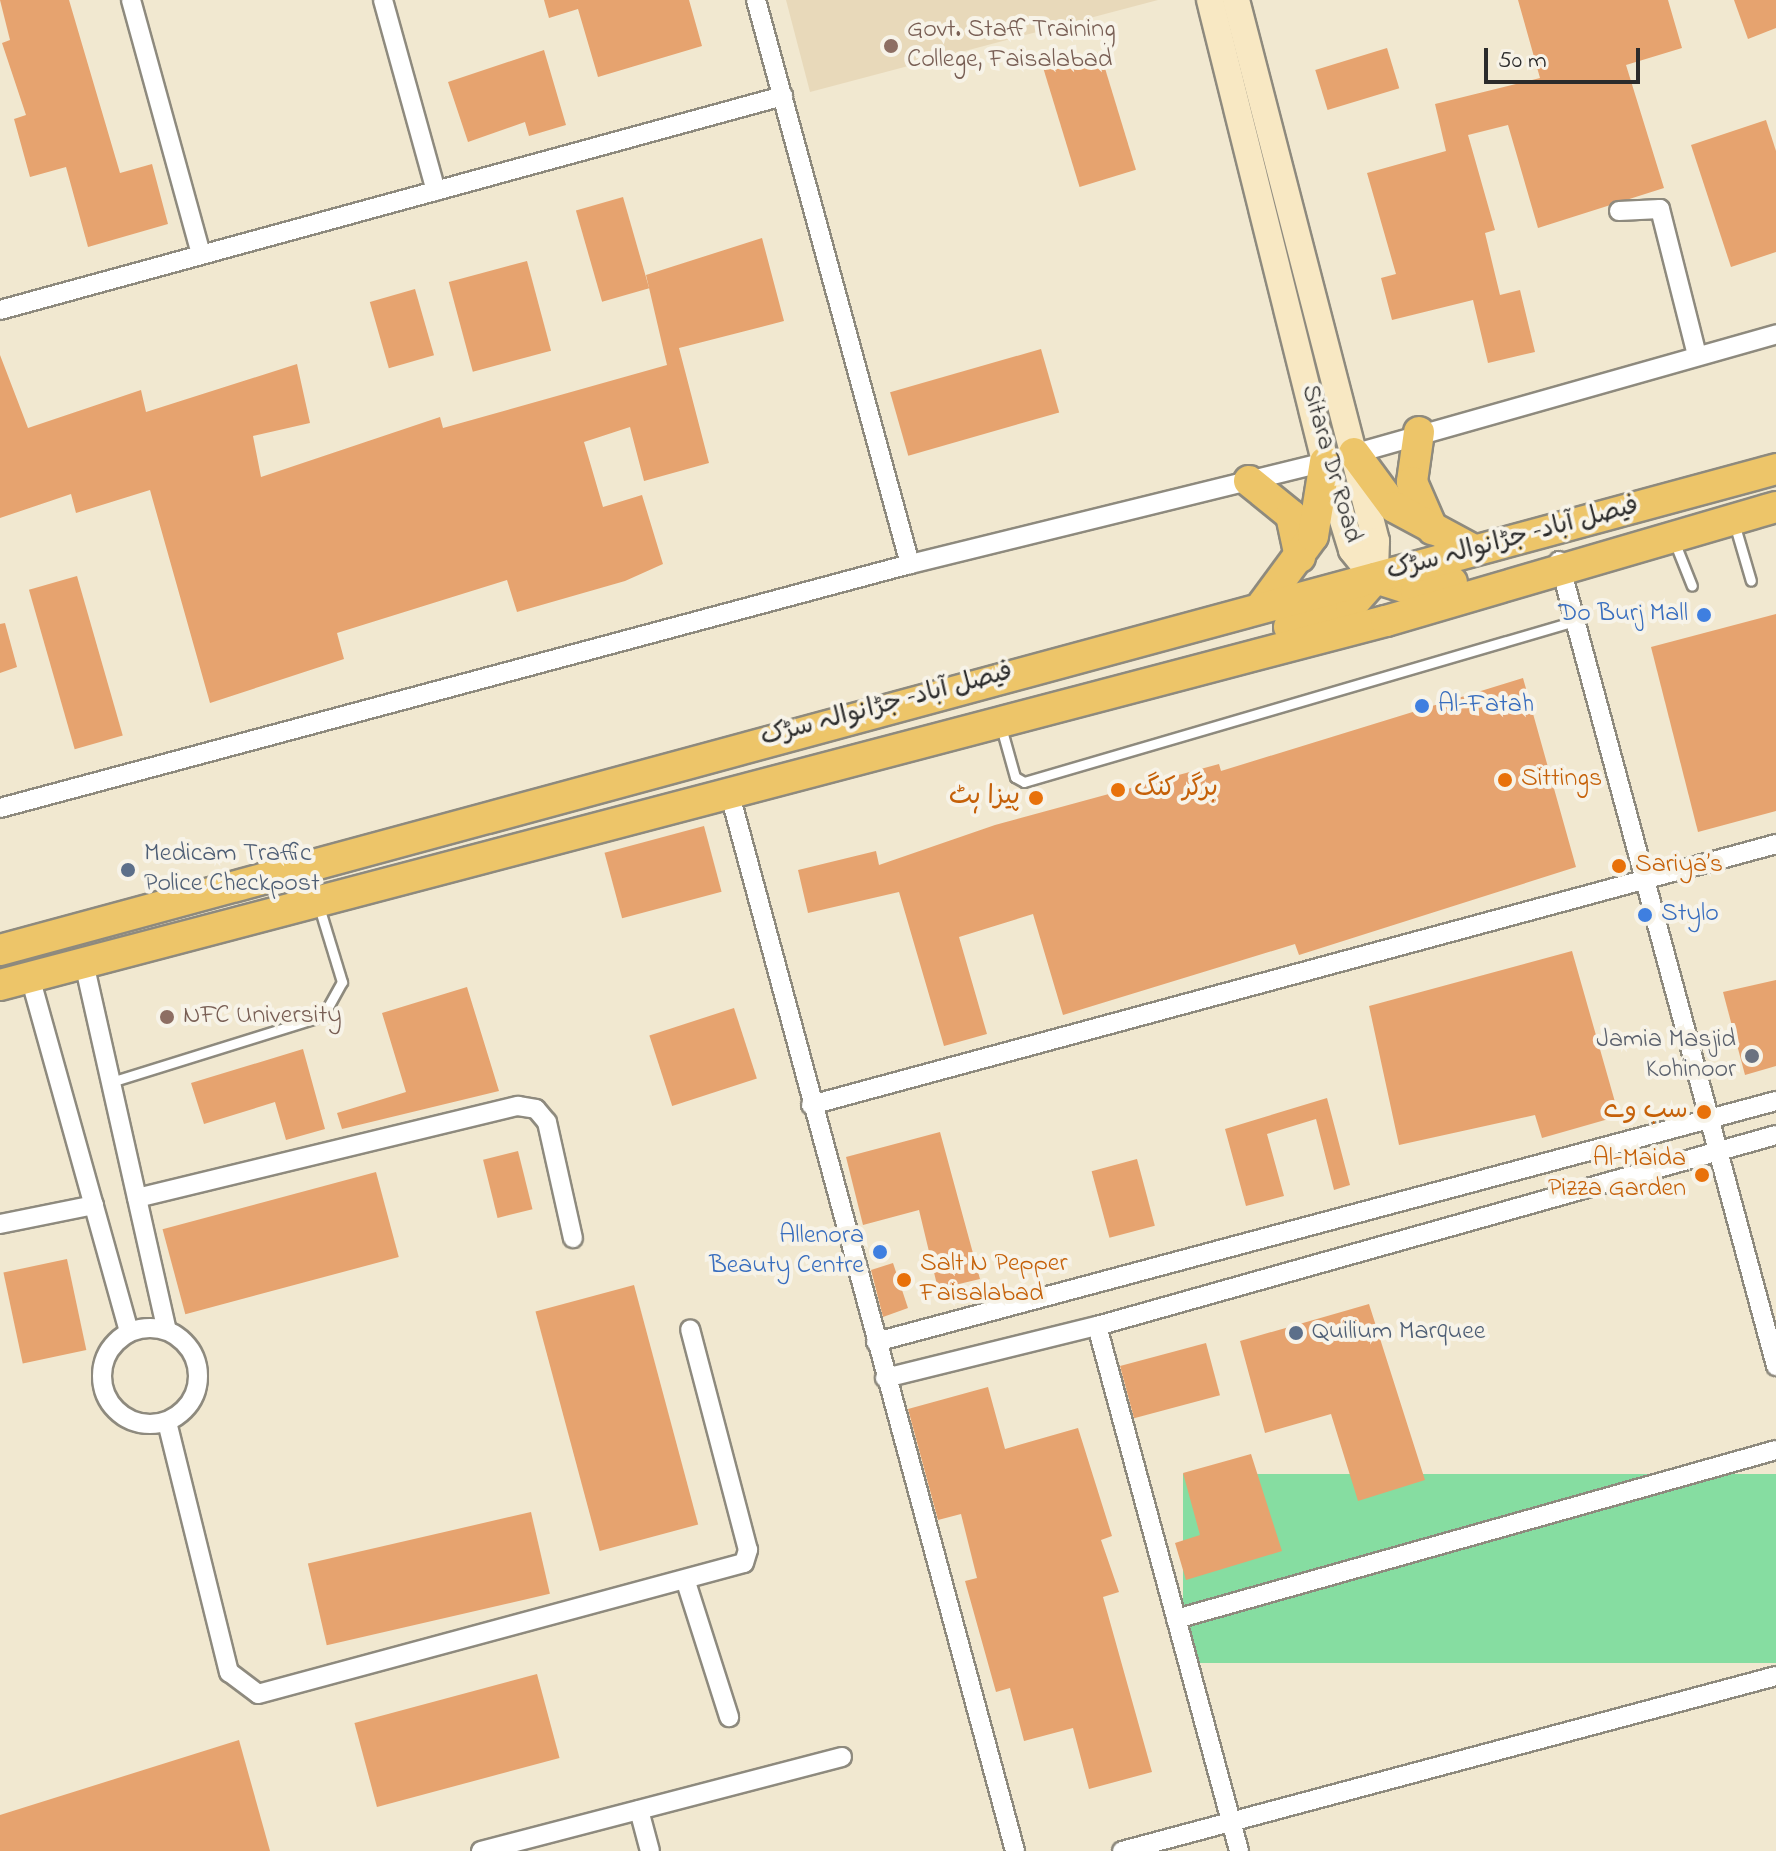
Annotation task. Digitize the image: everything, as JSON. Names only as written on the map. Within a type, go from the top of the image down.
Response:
[{"type":"main road","points":[[1419,432],[1412,482],[1433,530]]},
{"type":"main road","points":[[1354,453],[1383,497],[1433,530],[1474,550]]},
{"type":"main road","points":[[1263,604],[1300,557],[1322,513],[1325,462]]},
{"type":"main road","name":"فیصل آباد– جڑانوالہ سڑک","points":[[0,950],[1263,604],[1375,578],[1776,469]]},
{"type":"main road","points":[[1249,481],[1291,515],[1300,557]]},
{"type":"main road","name":"فیصل آباد– جڑانوالہ سڑک","points":[[0,985],[999,720],[1776,507]]},
{"type":"main road","points":[[1084,697],[1170,661],[1351,606],[1375,578],[1416,591],[1560,564]]},
{"type":"street","points":[[131,0],[201,255]]},
{"type":"street","points":[[383,0],[436,191]]},
{"type":"street","points":[[756,0],[910,564]]},
{"type":"street","name":"Sitara Dr Road","points":[[1210,0],[1325,462],[1352,550],[1375,578]]},
{"type":"street","name":"Sitara Dr Road","points":[[1236,0],[1376,541],[1375,578]]},
{"type":"street","points":[[0,310],[783,96]]},
{"type":"street","points":[[1619,211],[1660,209],[1697,355]]},
{"type":"street","points":[[0,808],[910,564],[1325,462],[1419,432],[1776,334]]},
{"type":"street","points":[[1560,564],[1644,879],[1721,1149],[1776,1366]]},
{"type":"street","points":[[729,791],[811,1105],[1015,1851]]},
{"type":"street","points":[[811,1105],[1776,844]]},
{"type":"street","points":[[84,963],[167,1330],[197,1364],[197,1387],[167,1422],[142,1424],[120,1414],[105,1395],[101,1370],[111,1347],[129,1332],[167,1330]]},
{"type":"street","points":[[30,977],[129,1332]]},
{"type":"street","points":[[876,1342],[1776,1101]]},
{"type":"street","points":[[137,1198],[518,1106],[536,1109],[547,1122],[573,1238]]},
{"type":"street","points":[[885,1378],[1097,1326],[1776,1135]]},
{"type":"street","points":[[0,1224],[94,1205]]},
{"type":"street","points":[[1097,1326],[1239,1851]]},
{"type":"street","points":[[167,1422],[229,1672],[258,1694],[729,1573],[748,1550],[690,1329]]},
{"type":"street","points":[[1176,1619],[1776,1450]]},
{"type":"street","points":[[686,1582],[729,1717]]},
{"type":"street","points":[[1122,1851],[1776,1676]]},
{"type":"street","points":[[481,1851],[842,1757]]},
{"type":"street","points":[[639,1810],[650,1851]]},
{"type":"lane","points":[[1733,519],[1751,581]]},
{"type":"lane","points":[[1672,536],[1692,586]]},
{"type":"lane","points":[[999,720],[1015,777],[1024,782],[1575,621]]},
{"type":"lane","points":[[111,1082],[323,1016],[342,982],[317,901]]},
{"type":"shaded area","name":"Govt. Staff Training College, Faisalabad","points":[[786,0],[1158,0],[810,92]]},
{"type":"green space","points":[[1183,1474],[1776,1474],[1776,1663],[1183,1663]]},
{"type":"building","points":[[0,0],[69,0],[120,173],[152,164],[168,224],[88,247],[66,167],[30,177],[14,119],[26,115],[2,43],[10,40]]},
{"type":"building","points":[[544,0],[689,0],[702,46],[598,77],[578,9],[549,18]]},
{"type":"building","points":[[1518,0],[1668,0],[1682,48],[1626,65],[1664,188],[1538,228],[1508,125],[1468,135],[1495,230],[1485,233],[1500,295],[1520,290],[1535,352],[1488,363],[1473,300],[1392,320],[1381,278],[1396,274],[1367,173],[1446,151],[1435,104],[1540,78]]},
{"type":"building","points":[[1734,0],[1776,0],[1776,28],[1748,39]]},
{"type":"building","points":[[1387,48],[1399,88],[1328,110],[1315,70]]},
{"type":"building","points":[[544,50],[566,125],[529,136],[525,122],[468,142],[448,82]]},
{"type":"building","points":[[1100,52],[1136,170],[1080,187],[1044,69]]},
{"type":"building","points":[[1766,120],[1776,151],[1776,252],[1731,267],[1691,145]]},
{"type":"building","points":[[623,197],[649,288],[602,302],[576,211]]},
{"type":"building","points":[[762,238],[784,321],[679,348],[709,463],[644,481],[630,427],[584,442],[603,507],[642,495],[663,564],[625,581],[517,612],[507,580],[337,633],[344,659],[210,703],[150,490],[76,513],[71,494],[0,518],[0,355],[28,428],[141,390],[146,412],[297,364],[310,423],[253,436],[261,477],[440,417],[443,428],[667,365],[646,275]]},
{"type":"building","points":[[527,261],[551,351],[473,372],[449,282]]},
{"type":"building","points":[[415,289],[434,355],[389,368],[370,302]]},
{"type":"building","points":[[1041,349],[1059,412],[908,456],[890,392]]},
{"type":"building","points":[[77,576],[123,736],[75,749],[29,590]]},
{"type":"building","points":[[1776,614],[1776,811],[1698,832],[1651,647]]},
{"type":"building","points":[[5,623],[17,667],[0,673],[0,624]]},
{"type":"building","points":[[1523,678],[1576,867],[1299,955],[1295,944],[1063,1015],[1033,914],[959,937],[987,1034],[944,1046],[899,892],[808,913],[798,870],[876,851],[879,865],[995,825],[1219,764],[1221,771]]},
{"type":"building","points":[[704,826],[722,892],[622,918],[605,853]]},
{"type":"building","points":[[1572,951],[1619,1116],[1542,1138],[1535,1115],[1399,1145],[1369,1006]]},
{"type":"building","points":[[1776,980],[1776,1066],[1745,1075],[1723,992]]},
{"type":"building","points":[[467,987],[499,1091],[342,1129],[337,1113],[406,1092],[382,1013]]},
{"type":"building","points":[[734,1008],[757,1078],[672,1106],[649,1036]]},
{"type":"building","points":[[303,1049],[325,1129],[286,1140],[275,1102],[204,1124],[191,1083]]},
{"type":"building","points":[[1327,1098],[1350,1185],[1334,1190],[1316,1119],[1267,1134],[1284,1196],[1246,1206],[1225,1129]]},
{"type":"building","points":[[940,1132],[980,1279],[938,1289],[919,1210],[863,1225],[846,1157]]},
{"type":"building","points":[[518,1151],[533,1209],[498,1218],[483,1160]]},
{"type":"building","points":[[1137,1159],[1155,1226],[1109,1238],[1092,1171]]},
{"type":"building","points":[[376,1172],[399,1257],[185,1314],[163,1229]]},
{"type":"building","points":[[67,1259],[86,1350],[23,1363],[3,1273]]},
{"type":"building","points":[[893,1263],[908,1308],[883,1317],[871,1270]]},
{"type":"building","points":[[634,1285],[698,1525],[600,1551],[535,1311]]},
{"type":"building","points":[[1369,1304],[1425,1480],[1358,1501],[1331,1414],[1265,1433],[1240,1341]]},
{"type":"building","points":[[1206,1343],[1220,1395],[1134,1418],[1120,1366]]},
{"type":"building","points":[[988,1387],[1005,1449],[1078,1428],[1112,1536],[1101,1540],[1119,1592],[1103,1597],[1152,1772],[1089,1789],[1073,1728],[1024,1741],[1010,1688],[996,1692],[965,1581],[977,1578],[961,1514],[938,1520],[908,1409]]},
{"type":"building","points":[[1251,1454],[1282,1551],[1186,1580],[1175,1543],[1200,1535],[1183,1473]]},
{"type":"building","points":[[531,1512],[550,1594],[327,1645],[308,1564]]},
{"type":"building","points":[[537,1674],[560,1758],[377,1807],[354,1723]]},
{"type":"building","points":[[239,1740],[270,1851],[0,1851],[0,1815]]},
{"type":"place","name":"Govt. Staff Training College, Faisalabad","points":[[891,46]]},
{"type":"place","name":"Do Burj Mall","points":[[1704,615]]},
{"type":"place","name":"Al-Fatah","points":[[1422,706]]},
{"type":"place","name":"Sittings","points":[[1505,780]]},
{"type":"place","name":"برگر کنگ","points":[[1118,790]]},
{"type":"place","name":"پیزا ہٹ","points":[[1036,798]]},
{"type":"place","name":"Sariya’s","points":[[1619,866]]},
{"type":"place","name":"Medicam Traffic Police Checkpost","points":[[128,870]]},
{"type":"place","name":"Stylo","points":[[1645,915]]},
{"type":"place","name":"NFC University","points":[[167,1017]]},
{"type":"place","name":"Jamia Masjid Kohinoor","points":[[1752,1056]]},
{"type":"place","name":"سب وے","points":[[1704,1112]]},
{"type":"place","name":"Al-Maida Pizza Garden","points":[[1702,1175]]},
{"type":"place","name":"Allenora Beauty Centre","points":[[880,1252]]},
{"type":"place","name":"Salt N Pepper Faisalabad","points":[[904,1280]]},
{"type":"place","name":"Quilium Marquee","points":[[1296,1333]]}]
